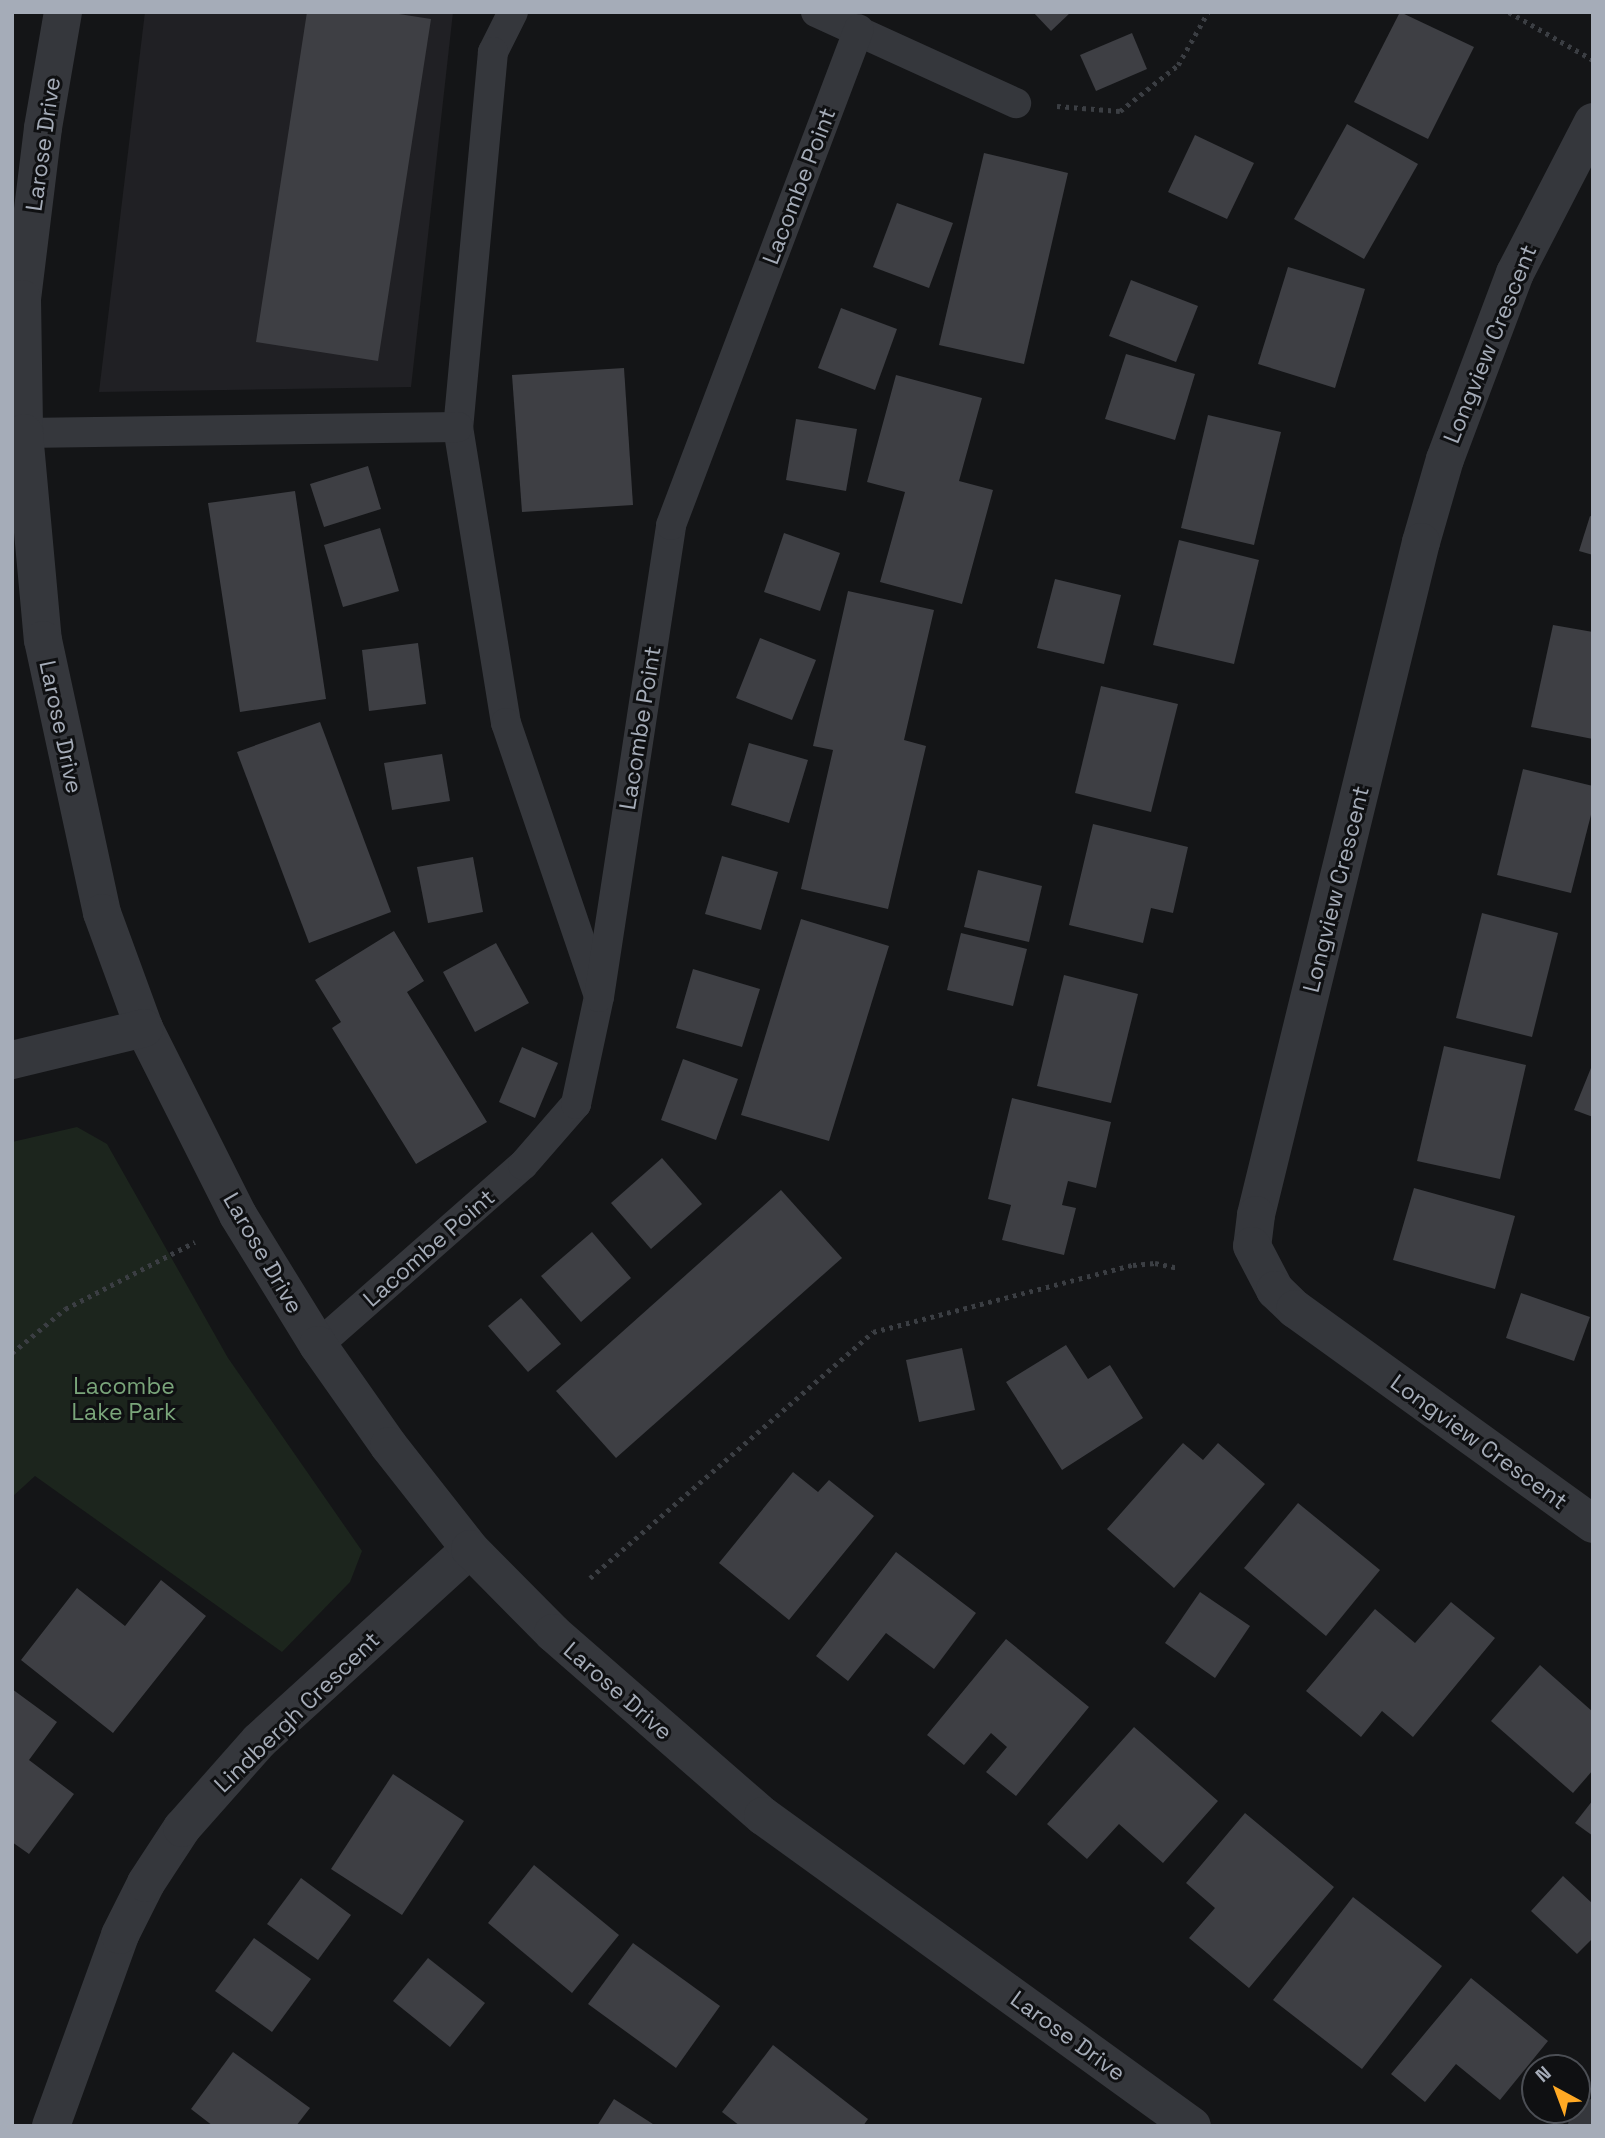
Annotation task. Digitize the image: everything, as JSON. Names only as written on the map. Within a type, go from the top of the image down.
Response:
[{"type":"street","name":"Larose Drive","points":[[63,12],[43,128],[22,299],[18,383],[43,640],[102,913],[144,1028],[239,1215],[318,1345],[389,1446],[470,1549],[595,1672],[763,1816],[1192,2126]]},
{"type":"street","name":"Longview Crescent","points":[[1593,122],[1515,273],[1445,459],[1421,542],[1265,1174],[1252,1246],[1275,1290],[1295,1309],[1593,1524]]},
{"type":"street","points":[[12,1060],[144,1028]]},
{"type":"street","name":"Lindbergh Crescent","points":[[51,2126],[120,1935],[146,1883],[182,1828],[259,1741],[470,1549]]},
{"type":"street","points":[[1587,2126],[1593,2118]]},
{"type":"lane","points":[[513,12],[493,51],[458,427],[506,723],[599,997]]},
{"type":"lane","points":[[816,12],[859,29],[1016,103]]},
{"type":"lane","name":"Lacombe Point","points":[[318,1345],[544,1144],[576,1104],[599,997],[671,525],[859,29]]},
{"type":"lane","points":[[24,433],[458,427]]},
{"type":"path","points":[[1016,103],[1120,111],[1178,65],[1208,12]]},
{"type":"path","points":[[1509,12],[1593,60]]},
{"type":"path","points":[[12,1353],[65,1309],[195,1242]]},
{"type":"path","points":[[590,1578],[873,1332],[1133,1265],[1155,1263],[1178,1268]]},
{"type":"shaded area","points":[[145,12],[453,12],[411,387],[99,392]]},
{"type":"green space","name":"Lacombe Lake Park","points":[[77,1127],[107,1144],[228,1358],[362,1551],[350,1582],[282,1652],[35,1476],[12,1497],[12,1142]]},
{"type":"building","points":[[307,12],[386,12],[431,19],[378,361],[256,342]]},
{"type":"building","points":[[1033,12],[1071,12],[1051,31]]},
{"type":"building","points":[[1400,12],[1474,47],[1428,139],[1354,102]]},
{"type":"building","points":[[1132,33],[1147,69],[1096,91],[1080,55]]},
{"type":"building","points":[[1347,124],[1418,164],[1364,259],[1294,219]]},
{"type":"building","points":[[1195,135],[1254,163],[1227,219],[1168,192]]},
{"type":"building","points":[[984,153],[1068,173],[1024,364],[939,345]]},
{"type":"building","points":[[897,203],[953,223],[929,288],[873,267]]},
{"type":"building","points":[[1288,267],[1365,289],[1335,388],[1258,364]]},
{"type":"building","points":[[1131,280],[1198,306],[1176,362],[1109,336]]},
{"type":"building","points":[[841,308],[897,329],[875,390],[818,368]]},
{"type":"building","points":[[1126,354],[1195,374],[1175,440],[1105,419]]},
{"type":"building","points":[[624,368],[633,505],[522,512],[512,375]]},
{"type":"building","points":[[896,375],[982,398],[959,481],[993,490],[962,604],[880,582],[905,492],[867,482]]},
{"type":"building","points":[[1208,415],[1281,432],[1254,545],[1181,528]]},
{"type":"building","points":[[796,419],[857,429],[846,491],[786,480]]},
{"type":"building","points":[[368,466],[381,509],[324,527],[310,484]]},
{"type":"building","points":[[295,491],[326,699],[240,712],[208,503]]},
{"type":"building","points":[[1590,516],[1593,517],[1593,555],[1579,551]]},
{"type":"building","points":[[380,528],[399,591],[343,607],[324,545]]},
{"type":"building","points":[[784,533],[840,553],[820,611],[764,592]]},
{"type":"building","points":[[1179,540],[1259,560],[1234,664],[1153,645]]},
{"type":"building","points":[[1055,579],[1121,595],[1104,664],[1037,648]]},
{"type":"building","points":[[848,591],[934,610],[904,740],[926,746],[888,909],[801,889],[833,750],[813,746]]},
{"type":"building","points":[[1553,625],[1593,632],[1593,739],[1531,727]]},
{"type":"building","points":[[760,638],[816,660],[792,720],[736,698]]},
{"type":"building","points":[[418,643],[426,704],[369,711],[362,650]]},
{"type":"building","points":[[1101,686],[1178,704],[1151,812],[1075,793]]},
{"type":"building","points":[[320,722],[391,912],[309,943],[237,752]]},
{"type":"building","points":[[749,743],[808,760],[789,823],[731,805]]},
{"type":"building","points":[[442,754],[450,801],[392,810],[384,763]]},
{"type":"building","points":[[1523,769],[1593,786],[1593,807],[1571,893],[1497,875]]},
{"type":"building","points":[[1093,824],[1188,847],[1173,913],[1151,908],[1143,943],[1069,925]]},
{"type":"building","points":[[722,856],[778,872],[761,930],[705,914]]},
{"type":"building","points":[[473,857],[483,912],[428,923],[417,867]]},
{"type":"building","points":[[978,870],[1042,886],[1029,942],[964,927]]},
{"type":"building","points":[[1482,913],[1558,933],[1532,1037],[1456,1018]]},
{"type":"building","points":[[801,919],[889,946],[829,1141],[741,1115]]},
{"type":"building","points":[[394,931],[424,981],[407,992],[487,1122],[416,1164],[332,1028],[341,1022],[315,980]]},
{"type":"building","points":[[961,933],[1027,949],[1013,1006],[947,990]]},
{"type":"building","points":[[496,943],[529,1003],[475,1032],[443,972]]},
{"type":"building","points":[[693,969],[760,989],[742,1047],[676,1028]]},
{"type":"building","points":[[1064,975],[1138,994],[1111,1103],[1037,1086]]},
{"type":"building","points":[[1444,1046],[1526,1065],[1500,1179],[1417,1161]]},
{"type":"building","points":[[522,1047],[558,1063],[535,1118],[499,1102]]},
{"type":"building","points":[[683,1059],[738,1079],[716,1140],[661,1120]]},
{"type":"building","points":[[1593,1063],[1593,1117],[1574,1110]]},
{"type":"building","points":[[1012,1098],[1111,1122],[1096,1188],[1068,1181],[1062,1205],[1076,1208],[1064,1255],[1002,1240],[1011,1205],[988,1199]]},
{"type":"building","points":[[662,1158],[702,1204],[651,1249],[611,1203]]},
{"type":"building","points":[[1414,1188],[1515,1216],[1495,1289],[1393,1260]]},
{"type":"building","points":[[781,1190],[842,1258],[616,1458],[556,1391]]},
{"type":"building","points":[[592,1232],[631,1278],[581,1322],[541,1276]]},
{"type":"building","points":[[1521,1293],[1590,1317],[1574,1361],[1506,1338]]},
{"type":"building","points":[[521,1298],[561,1344],[528,1372],[488,1326]]},
{"type":"building","points":[[1066,1345],[1088,1379],[1110,1365],[1143,1418],[1062,1470],[1006,1382]]},
{"type":"building","points":[[962,1348],[975,1410],[919,1422],[906,1360]]},
{"type":"building","points":[[1183,1443],[1203,1460],[1218,1443],[1265,1484],[1174,1588],[1107,1529]]},
{"type":"building","points":[[793,1472],[818,1492],[829,1480],[874,1516],[789,1620],[719,1563]]},
{"type":"building","points":[[1298,1503],[1380,1570],[1326,1636],[1244,1568]]},
{"type":"building","points":[[896,1552],[976,1613],[934,1669],[886,1633],[848,1681],[816,1656]]},
{"type":"building","points":[[161,1580],[206,1616],[113,1733],[21,1660],[77,1588],[125,1626]]},
{"type":"building","points":[[1200,1592],[1250,1626],[1215,1678],[1165,1643]]},
{"type":"building","points":[[1451,1602],[1495,1638],[1413,1737],[1382,1711],[1361,1737],[1306,1691],[1375,1609],[1415,1643]]},
{"type":"building","points":[[1006,1639],[1089,1707],[1016,1796],[986,1772],[1007,1747],[991,1733],[964,1765],[927,1735]]},
{"type":"building","points":[[1540,1665],[1593,1712],[1593,1770],[1573,1793],[1491,1721]]},
{"type":"building","points":[[12,1689],[57,1722],[29,1760],[74,1794],[29,1854],[12,1842]]},
{"type":"building","points":[[1134,1727],[1218,1801],[1163,1863],[1119,1824],[1087,1859],[1047,1824]]},
{"type":"building","points":[[393,1774],[464,1821],[402,1915],[331,1869]]},
{"type":"building","points":[[1593,1800],[1593,1836],[1575,1823]]},
{"type":"building","points":[[1245,1813],[1334,1887],[1249,1988],[1189,1938],[1215,1908],[1186,1883]]},
{"type":"building","points":[[534,1865],[619,1935],[572,1993],[488,1923]]},
{"type":"building","points":[[1563,1876],[1593,1904],[1593,1938],[1577,1954],[1531,1911]]},
{"type":"building","points":[[301,1878],[351,1915],[318,1960],[267,1924]]},
{"type":"building","points":[[1353,1897],[1442,1966],[1362,2069],[1273,2000]]},
{"type":"building","points":[[254,1938],[311,1979],[272,2032],[215,1991]]},
{"type":"building","points":[[633,1943],[720,2006],[676,2068],[588,2004]]},
{"type":"building","points":[[428,1958],[485,2003],[450,2047],[393,2001]]},
{"type":"building","points":[[1471,1978],[1548,2041],[1537,2054],[1521,2054],[1521,2074],[1500,2100],[1456,2064],[1425,2102],[1391,2074]]},
{"type":"building","points":[[773,2045],[868,2119],[863,2126],[740,2126],[722,2112]]},
{"type":"building","points":[[233,2052],[310,2108],[296,2126],[213,2126],[191,2109]]},
{"type":"building","points":[[614,2099],[656,2126],[597,2126]]}]
